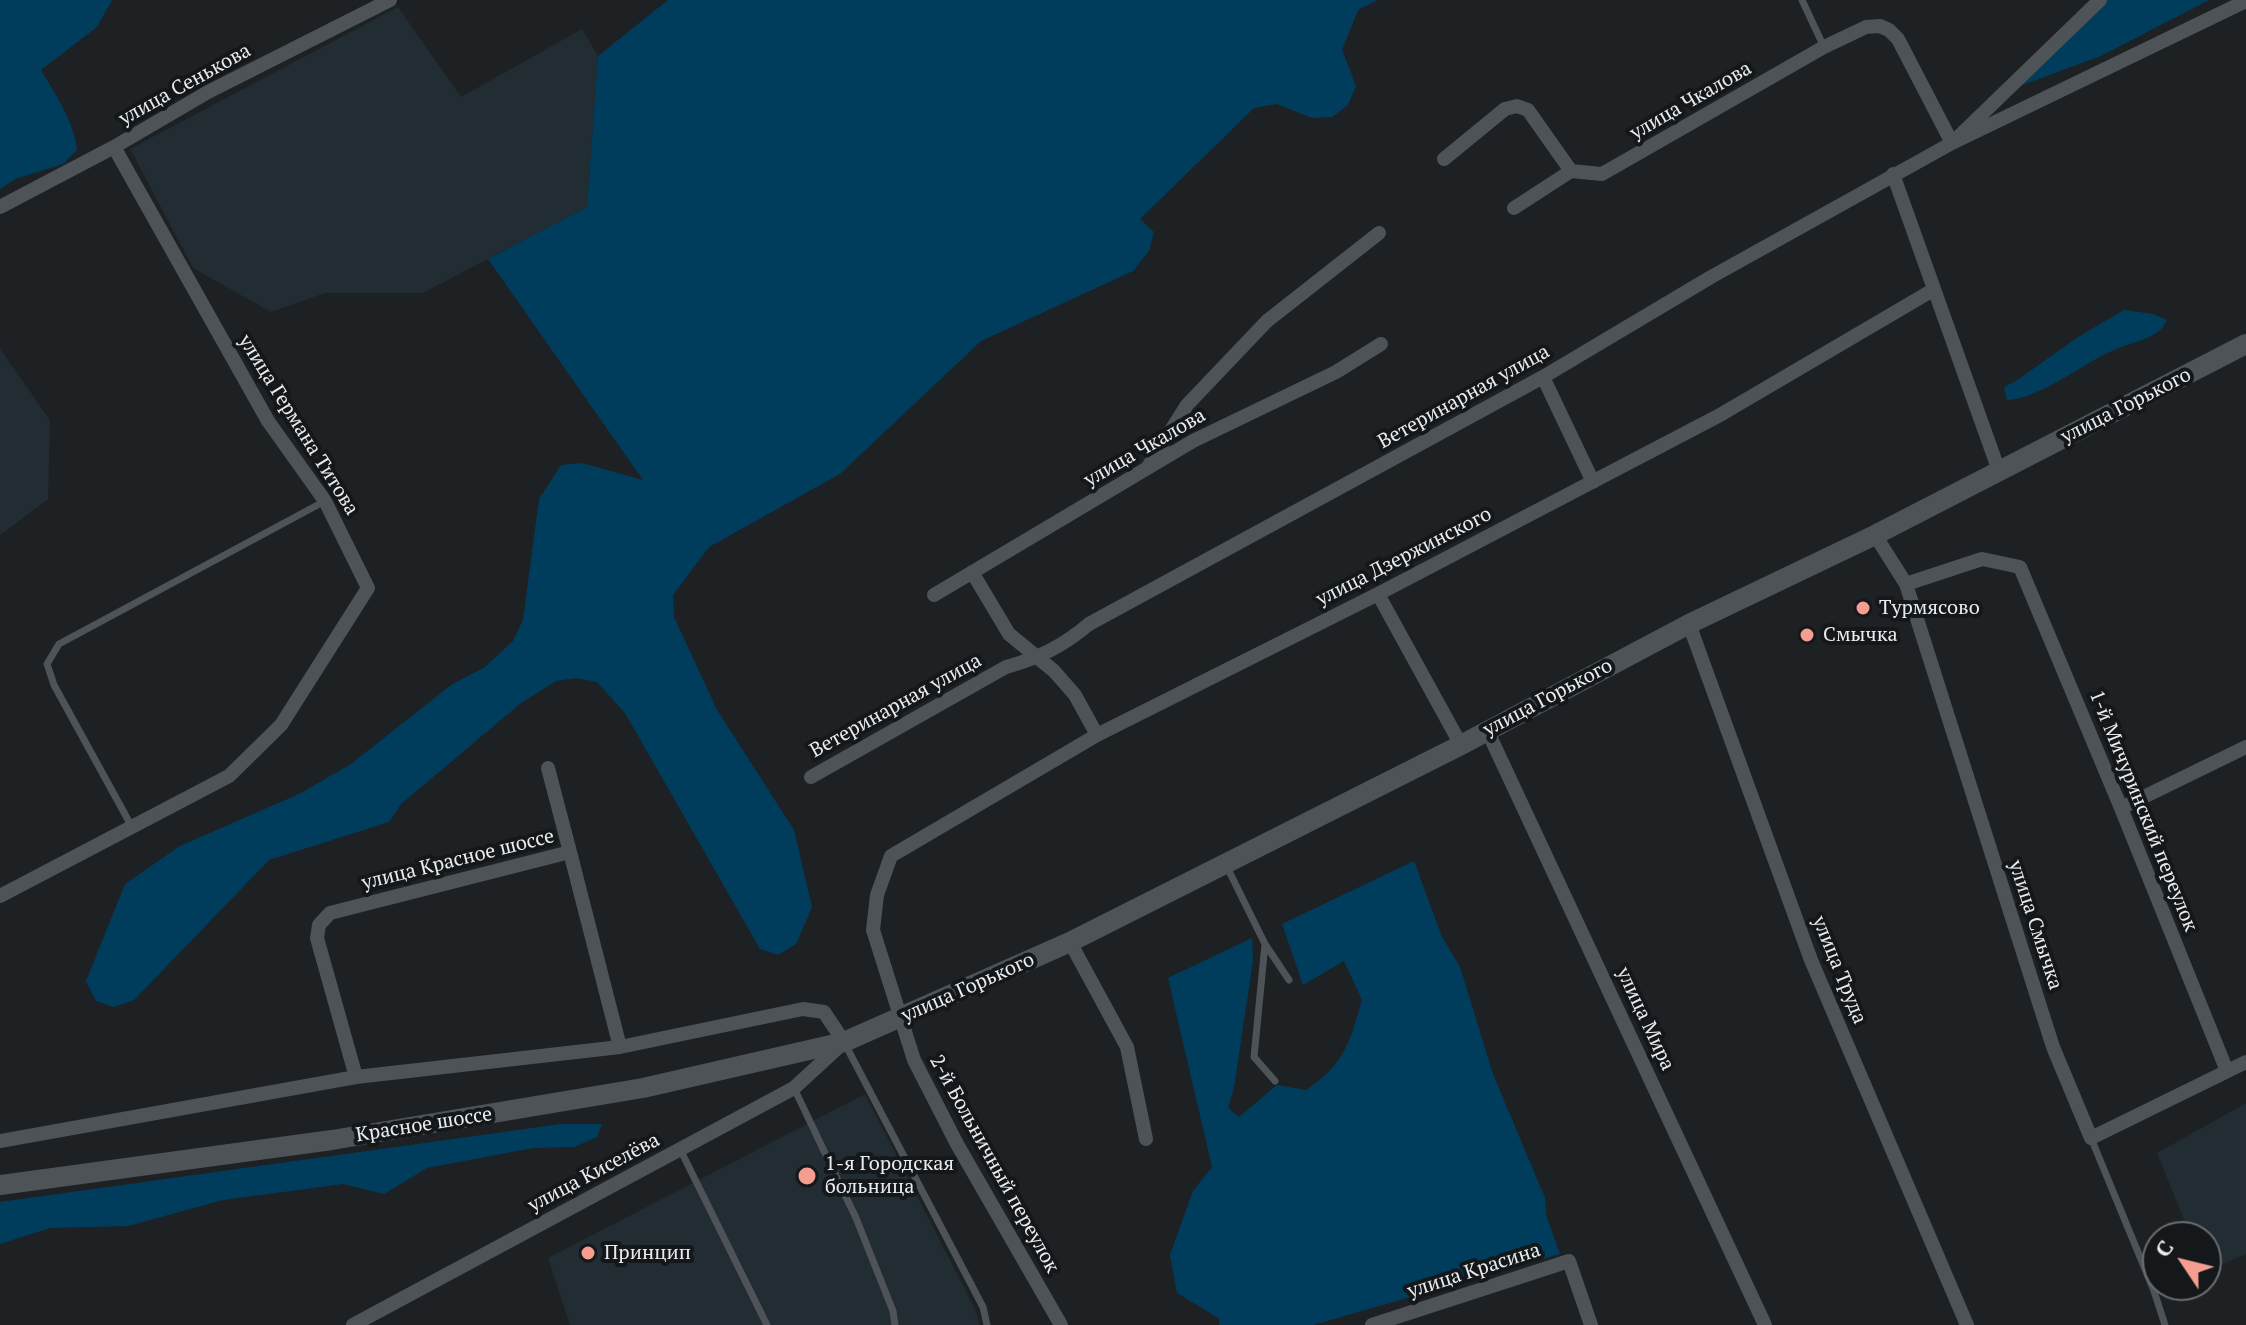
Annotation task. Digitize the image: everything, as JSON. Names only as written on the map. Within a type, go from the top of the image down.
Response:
[{"type":"main road","name":"улица Горького","points":[[844,1042],[1070,942],[1461,745],[1689,624],[1875,535],[2246,344]]},
{"type":"main road","name":"Красное шоссе","points":[[0,1185],[332,1140],[643,1088],[844,1042]]},
{"type":"street","name":"улица Сенькова","points":[[0,207],[114,147],[208,92],[390,0]]},
{"type":"street","name":"Ветеринарная улица","points":[[811,777],[1006,667],[1038,658],[1065,643],[1089,624],[1543,377],[1711,277],[1952,143],[2100,0]]},
{"type":"street","points":[[1952,143],[2246,1]]},
{"type":"street","name":"улица Чкалова","points":[[1571,171],[1602,174],[1824,47],[1866,27],[1880,26],[1898,39],[1952,143]]},
{"type":"street","points":[[1444,159],[1505,109],[1517,106],[1528,110],[1571,171],[1514,208]]},
{"type":"street","name":"улица Германа Титова","points":[[0,896],[229,776],[281,725],[368,588],[325,501],[268,421],[114,147]]},
{"type":"street","points":[[1893,174],[1999,471]]},
{"type":"street","points":[[1147,469],[1187,405],[1267,321],[1379,233]]},
{"type":"street","name":"улица Дзержинского","points":[[891,856],[1097,735],[1378,594],[1720,415],[1933,290]]},
{"type":"street","name":"улица Чкалова","points":[[934,595],[1193,441],[1336,372],[1381,344]]},
{"type":"street","points":[[1543,377],[1593,482]]},
{"type":"street","name":"улица Смычка","points":[[1875,535],[1906,584],[2053,1047],[2091,1138]]},
{"type":"street","name":"1-й Мичуринский переулок","points":[[1906,584],[1982,559],[2020,567],[2227,1071]]},
{"type":"street","points":[[972,572],[1009,634],[1054,671],[1075,695],[1097,735]]},
{"type":"street","points":[[1378,594],[1461,745]]},
{"type":"street","name":"улица Труда","points":[[1689,624],[1811,960],[1967,1325]]},
{"type":"street","name":"улица Мира","points":[[1487,730],[1765,1325]]},
{"type":"street","points":[[2121,808],[2246,747]]},
{"type":"street","points":[[548,768],[570,852]]},
{"type":"street","name":"улица Красное шоссе","points":[[356,1077],[317,938],[319,925],[330,913],[570,852],[620,1047]]},
{"type":"street","name":"2-й Больничный переулок","points":[[891,856],[877,895],[873,930],[899,1019],[914,1060],[950,1130],[1061,1325]]},
{"type":"street","points":[[1070,942],[1127,1047],[1146,1139]]},
{"type":"street","points":[[0,1141],[356,1077],[620,1047],[803,1009],[824,1012],[844,1042]]},
{"type":"street","name":"улица Киселёва","points":[[353,1325],[794,1088],[844,1042]]},
{"type":"street","points":[[2091,1138],[2246,1062]]},
{"type":"street","name":"улица Красина","points":[[1372,1325],[1569,1261],[1591,1325]]},
{"type":"lane","points":[[1802,0],[1824,47]]},
{"type":"lane","points":[[132,827],[54,685],[47,664],[59,644],[325,501]]},
{"type":"lane","points":[[1225,864],[1265,944],[1289,980]]},
{"type":"lane","points":[[1265,944],[1254,1057],[1275,1081]]},
{"type":"lane","points":[[844,1042],[983,1307],[987,1325]]},
{"type":"lane","points":[[794,1088],[856,1218],[893,1311],[895,1325]]},
{"type":"lane","name":"улица Смычка","points":[[2091,1138],[2165,1325]]},
{"type":"lane","points":[[680,1149],[767,1325]]},
{"type":"shaded area","points":[[0,0],[112,0],[97,27],[41,70],[68,118],[77,150],[63,164],[15,179],[0,189]]},
{"type":"shaded area","points":[[668,0],[1377,0],[1358,10],[1342,50],[1356,86],[1348,105],[1332,117],[1312,118],[1277,104],[1254,108],[1140,219],[1154,232],[1149,251],[1133,271],[981,341],[840,474],[709,547],[673,595],[674,617],[717,710],[794,830],[812,907],[796,944],[778,955],[760,949],[625,713],[597,682],[576,678],[556,681],[521,703],[401,804],[389,822],[269,860],[134,1000],[114,1007],[96,1001],[86,981],[125,884],[180,846],[299,794],[351,764],[451,685],[485,667],[513,641],[523,620],[539,499],[561,465],[582,463],[643,480],[488,259],[587,207],[598,56]]},
{"type":"shaded area","points":[[2103,0],[2209,0],[2101,56],[2006,91]]},
{"type":"shaded area","points":[[398,7],[461,97],[582,29],[598,56],[587,207],[423,293],[325,293],[271,312],[193,268],[130,149]]},
{"type":"shaded area","points":[[2124,310],[2153,314],[2167,320],[2150,337],[2102,356],[2033,394],[2007,400],[2004,387]]},
{"type":"shaded area","points":[[0,349],[50,420],[48,499],[0,535]]},
{"type":"shaded area","points":[[1414,861],[1442,937],[1460,967],[1493,1074],[1545,1198],[1546,1215],[1560,1254],[1313,1325],[1219,1325],[1220,1319],[1177,1293],[1170,1255],[1193,1191],[1212,1167],[1168,978],[1252,938],[1253,961],[1234,1088],[1228,1108],[1239,1117],[1277,1085],[1306,1090],[1329,1071],[1344,1051],[1362,1000],[1344,961],[1303,985],[1282,924]]},
{"type":"shaded area","name":"1-я Городская больница","points":[[865,1094],[975,1309],[980,1325],[570,1325],[548,1258]]},
{"type":"shaded area","points":[[2246,1103],[2246,1254],[2222,1265],[2222,1221],[2185,1221],[2157,1153]]},
{"type":"shaded area","points":[[561,1124],[602,1124],[597,1137],[574,1147],[533,1148],[427,1168],[384,1194],[343,1184],[223,1200],[128,1226],[50,1228],[0,1244],[0,1202]]},
{"type":"place","name":"Турмясово","points":[[1863,608]]},
{"type":"place","name":"Смычка","points":[[1807,635]]},
{"type":"place","name":"1-я Городская больница","points":[[807,1176]]},
{"type":"place","name":"Принцип","points":[[588,1253]]}]
